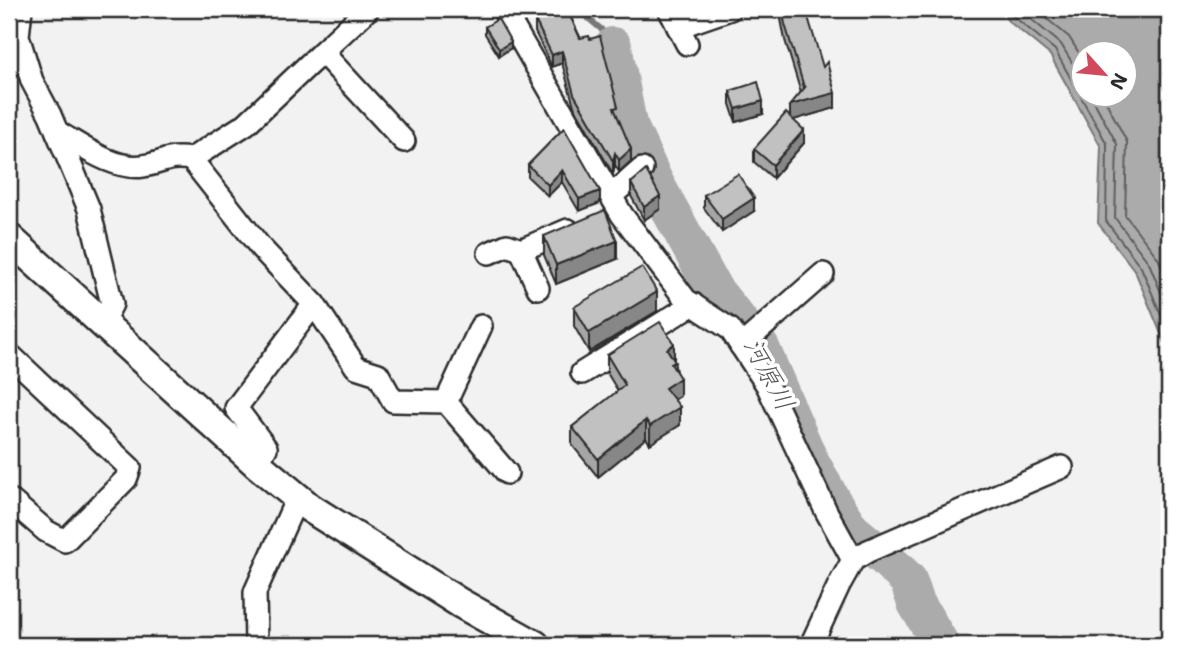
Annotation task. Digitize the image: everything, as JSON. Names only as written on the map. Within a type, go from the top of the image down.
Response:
[{"type":"street","points":[[22,9],[18,36],[32,80],[89,209],[112,304],[102,323]]},
{"type":"street","points":[[191,159],[246,124],[368,9]]},
{"type":"street","points":[[503,9],[615,202],[686,300],[730,329],[767,385],[826,511],[853,560]]},
{"type":"street","points":[[678,27],[730,9]]},
{"type":"street","points":[[322,52],[404,141]]},
{"type":"street","points":[[57,132],[97,155],[124,166],[143,166],[176,156],[191,159],[261,248],[314,304],[356,367],[378,374],[393,401],[446,402],[508,473]]},
{"type":"street","points":[[489,253],[507,245],[521,250],[588,221],[615,202],[642,169]]},
{"type":"street","points":[[9,238],[297,498],[369,547],[535,645]]},
{"type":"street","points":[[521,250],[538,288]]},
{"type":"street","points":[[741,346],[823,274]]},
{"type":"street","points":[[257,464],[266,448],[236,408],[314,304]]},
{"type":"street","points":[[582,373],[693,304]]},
{"type":"street","points":[[446,402],[481,326]]},
{"type":"street","points":[[9,354],[130,468],[126,479],[65,541],[46,531],[9,499]]},
{"type":"street","points":[[811,645],[853,560],[868,551],[1062,467]]},
{"type":"street","points":[[256,645],[255,592],[297,498]]},
{"type":"water","points":[[1003,9],[1169,9],[1169,353],[1135,271],[1098,223],[1101,147],[1079,108],[1140,108],[1140,38],[1070,38],[1070,91],[1050,55],[1007,20]]},
{"type":"building","points":[[540,9],[567,9],[580,38],[600,36],[618,107],[614,108],[631,149],[619,160],[615,153],[613,161],[574,94],[562,51],[552,55],[535,20],[545,16]]},
{"type":"building","points":[[782,9],[802,9],[805,18],[808,17],[823,67],[827,62],[835,93],[790,105],[806,86],[804,87]]},
{"type":"building","points":[[498,19],[511,42],[499,49],[485,27]]},
{"type":"building","points":[[758,82],[763,101],[736,109],[730,91]]},
{"type":"building","points":[[786,113],[804,130],[773,165],[754,149]]},
{"type":"building","points":[[564,128],[600,191],[579,199],[562,170],[548,185],[528,165]]},
{"type":"building","points":[[646,170],[660,196],[644,207],[631,183]]},
{"type":"building","points":[[738,174],[754,198],[722,219],[704,195]]},
{"type":"building","points":[[605,210],[617,241],[556,265],[544,236]]},
{"type":"building","points":[[642,267],[657,292],[589,333],[574,307]]},
{"type":"building","points":[[660,322],[674,344],[667,349],[675,362],[671,364],[680,378],[665,388],[680,407],[650,426],[646,420],[598,459],[572,427],[625,385],[607,355]]},
{"type":"waterway","points":[[577,9],[601,29],[613,46]]},
{"type":"waterway","name":"河原川","points":[[613,46],[628,124],[655,183],[714,290],[761,348],[809,459],[832,501],[852,531],[908,580],[916,603],[941,645]]}]
